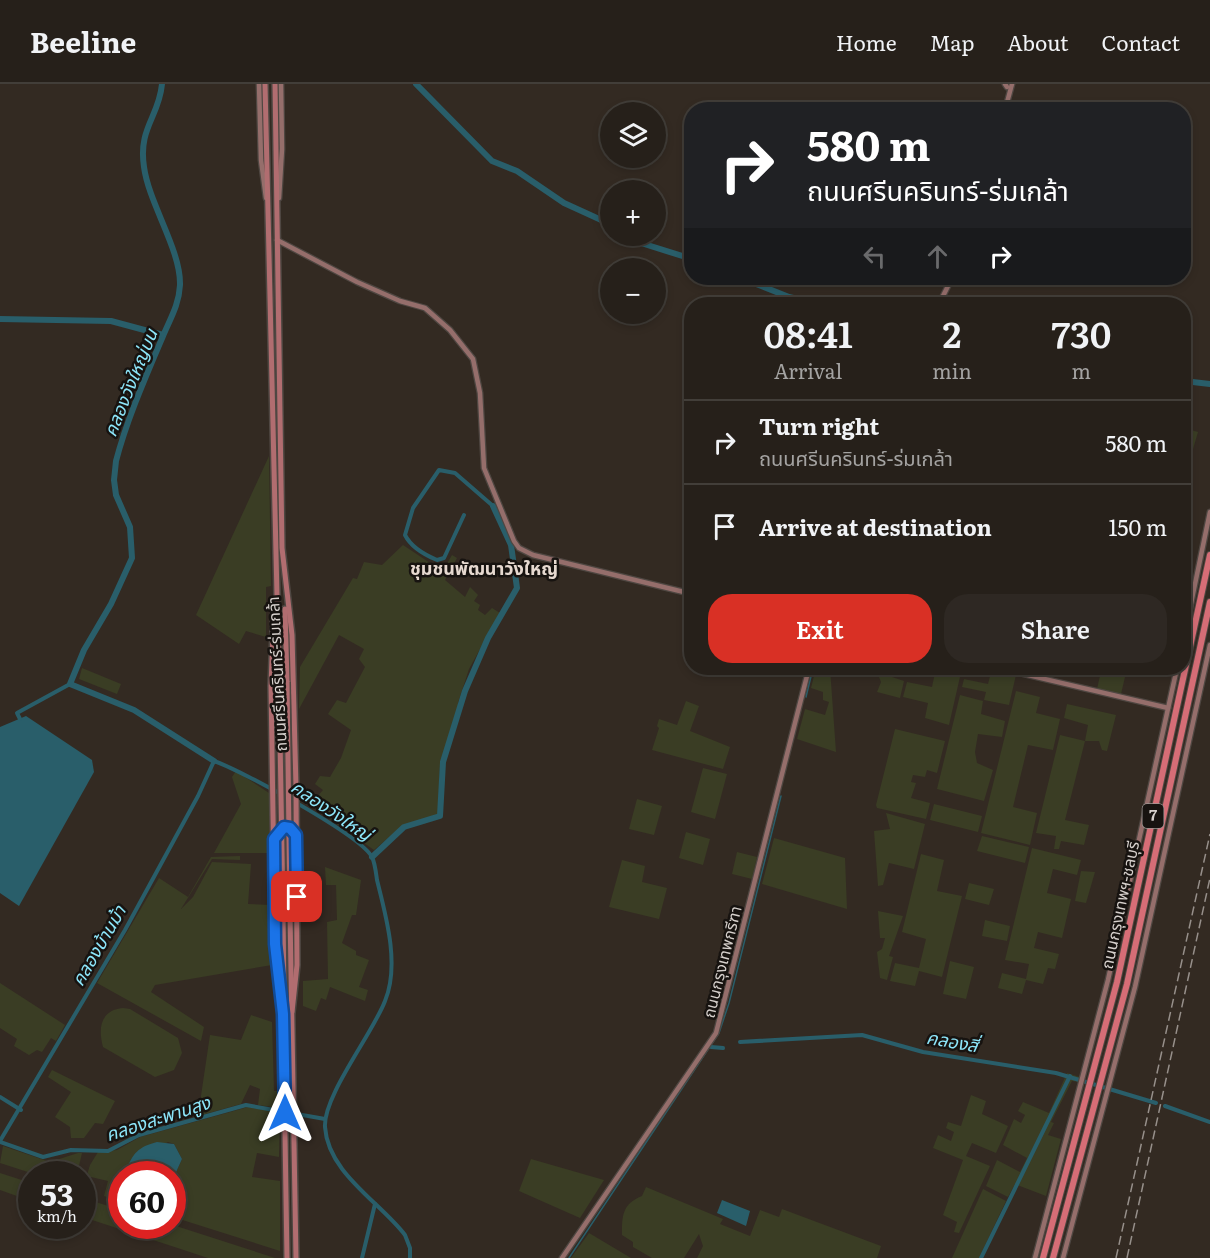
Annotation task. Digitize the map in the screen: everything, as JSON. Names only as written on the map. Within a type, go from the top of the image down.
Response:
[{"type":"highway","name":"ถนนกรุงเทพฯ-ชลบุรี","points":[[1191,642],[1210,555]]},
{"type":"highway","name":"ถนนกรุงเทพฯ-ชลบุรี","points":[[1053,1258],[1127,984],[1210,602]]},
{"type":"highway","name":"ถนนกรุงเทพฯ-ชลบุรี","points":[[1043,1258],[1117,982],[1184,675]]},
{"type":"main road","name":"ถนนศรีนครินทร์-ร่มเกล้า","points":[[259,84],[261,160],[267,206]]},
{"type":"main road","name":"ถนนศรีนครินทร์-ร่มเกล้า","points":[[265,84],[275,596],[279,681],[287,1258]]},
{"type":"main road","name":"ถนนศรีนครินทร์-ร่มเกล้า","points":[[275,84],[296,1258]]},
{"type":"main road","name":"ถนนศรีนครินทร์-ร่มเกล้า","points":[[278,203],[282,149],[281,84]]},
{"type":"main road","points":[[1006,102],[1008,85]]},
{"type":"main road","points":[[278,240],[357,282],[400,301],[424,308],[450,330],[473,359],[480,393],[484,468],[519,549],[532,555],[684,592]]},
{"type":"main road","points":[[1191,603],[1210,512]]},
{"type":"main road","name":"ถนนศรีนครินทร์-ร่มเกล้า","points":[[285,586],[292,635],[296,787],[297,986],[292,1012]]},
{"type":"main road","name":"ถนนศรีนครินทร์-ร่มเกล้า","points":[[275,596],[271,677],[275,944],[283,1014]]},
{"type":"main road","points":[[1063,1258],[1135,987],[1210,645]]},
{"type":"main road","name":"ถนนกรุงเทพกรีฑา","points":[[562,1258],[716,1033],[807,675]]},
{"type":"main road","points":[[1028,675],[1168,708]]},
{"type":"main road","points":[[1035,1258],[1108,980],[1175,675]]},
{"type":"main road","points":[[273,756],[278,762],[289,763],[295,755]]},
{"type":"main road","points":[[274,839],[284,827],[290,828],[296,835]]},
{"type":"green space","points":[[1191,430],[1198,432],[1191,456]]},
{"type":"green space","points":[[269,456],[271,586],[266,587],[266,637],[246,631],[239,644],[196,615]]},
{"type":"green space","points":[[403,545],[436,567],[445,567],[452,555],[457,558],[445,580],[465,597],[470,587],[478,595],[474,601],[480,605],[478,610],[485,615],[492,608],[500,613],[469,669],[458,703],[458,713],[440,766],[438,816],[402,826],[374,850],[310,805],[323,790],[315,784],[320,776],[330,777],[341,758],[351,730],[328,714],[337,700],[346,703],[365,667],[359,659],[364,649],[339,635],[299,709],[300,667],[353,578],[357,579],[364,562],[382,565]]},
{"type":"green space","points":[[82,668],[121,684],[117,694],[79,679]]},
{"type":"green space","points":[[814,675],[830,675],[836,752],[797,739],[805,709],[825,715],[829,702],[823,700],[823,692],[811,688]]},
{"type":"green space","points":[[879,675],[892,675],[904,681],[900,698],[877,692],[881,682]]},
{"type":"green space","points":[[935,675],[960,675],[949,725],[925,718],[928,703],[903,697],[907,682],[932,687]]},
{"type":"green space","points":[[990,675],[1016,675],[1009,705],[984,700],[986,692],[962,687],[964,679],[988,684]]},
{"type":"green space","points":[[1100,675],[1125,677],[1121,694],[1097,689]]},
{"type":"green space","points":[[1016,691],[1040,697],[1036,713],[1060,719],[1053,750],[1028,745],[1013,807],[1037,813],[1030,845],[981,833]]},
{"type":"green space","points":[[960,695],[983,701],[981,714],[1005,721],[1002,737],[978,734],[975,752],[977,763],[993,770],[984,801],[937,789]]},
{"type":"green space","points":[[686,701],[699,706],[690,731],[730,747],[723,769],[652,750],[659,728],[657,726],[659,719],[677,725]]},
{"type":"green space","points":[[1067,704],[1116,715],[1107,751],[1102,750],[1099,741],[1085,741],[1088,725],[1064,718]]},
{"type":"green space","points":[[895,729],[945,741],[937,773],[927,770],[925,777],[913,775],[911,782],[916,783],[911,798],[930,803],[926,819],[877,808]]},
{"type":"green space","points":[[1060,735],[1085,741],[1065,820],[1089,825],[1084,845],[1061,841],[1059,849],[1054,849],[1056,836],[1036,833]]},
{"type":"green space","points":[[703,768],[727,774],[715,819],[691,812]]},
{"type":"green space","points":[[236,771],[269,793],[269,853],[214,853],[241,804],[232,777]]},
{"type":"green space","points":[[637,799],[662,806],[654,835],[629,829]]},
{"type":"green space","points":[[934,804],[982,816],[978,832],[930,820]]},
{"type":"green space","points":[[886,813],[925,824],[914,869],[889,863],[883,885],[878,886],[874,831],[890,829]]},
{"type":"green space","points":[[686,832],[710,839],[703,865],[679,858]]},
{"type":"green space","points":[[982,836],[1029,847],[1025,863],[977,851]]},
{"type":"green space","points":[[774,838],[845,858],[847,909],[762,884]]},
{"type":"green space","points":[[1032,848],[1081,860],[1077,875],[1053,869],[1047,893],[1071,899],[1062,938],[1038,932],[1034,948],[1059,954],[1055,969],[1048,968],[1043,984],[1026,980],[1022,994],[998,988],[1002,973],[1026,979],[1029,964],[1005,960]]},
{"type":"green space","points":[[737,852],[757,857],[752,879],[732,874]]},
{"type":"green space","points":[[921,854],[944,860],[937,891],[962,896],[942,977],[919,971],[915,986],[890,981],[895,963],[919,968],[926,939],[902,932]]},
{"type":"green space","points":[[240,856],[240,860],[212,859],[181,909],[193,897],[212,862],[251,864],[248,904],[270,905],[272,965],[155,985],[151,992],[204,1027],[201,1041],[97,983],[159,878],[188,897],[211,857]]},
{"type":"green space","points":[[622,860],[645,866],[642,882],[667,888],[659,919],[609,907]]},
{"type":"green space","points":[[325,867],[361,880],[356,915],[352,915],[342,943],[356,951],[356,955],[369,960],[359,987],[368,990],[365,1001],[330,987],[326,1000],[321,998],[316,1011],[303,1006],[303,981],[328,979],[327,922],[337,920],[336,885],[326,885]]},
{"type":"green space","points":[[1081,871],[1095,872],[1086,903],[1075,901]]},
{"type":"green space","points":[[969,883],[994,889],[989,905],[965,899]]},
{"type":"green space","points":[[878,911],[903,916],[889,956],[893,957],[887,980],[880,978],[877,952],[882,949],[885,938],[880,938]]},
{"type":"green space","points":[[985,920],[1010,926],[1007,941],[982,936]]},
{"type":"green space","points":[[950,961],[974,967],[966,999],[943,994]]},
{"type":"green space","points":[[0,983],[65,1025],[56,1041],[51,1038],[42,1052],[37,1050],[29,1055],[14,1046],[17,1039],[0,1028]]},
{"type":"green space","points":[[123,1008],[130,1009],[178,1038],[182,1053],[174,1070],[155,1077],[103,1047],[101,1027],[105,1016],[109,1012]]},
{"type":"green space","points":[[251,1015],[272,1022],[274,1091],[280,1091],[280,1108],[258,1105],[260,1089],[250,1085],[241,1104],[198,1116],[210,1035],[241,1040]]},
{"type":"green space","points":[[52,1070],[115,1101],[103,1124],[95,1123],[84,1138],[71,1138],[70,1127],[55,1117],[71,1092],[48,1077]]},
{"type":"green space","points":[[1067,1073],[1080,1077],[1078,1082],[1072,1081],[1051,1122],[1054,1123],[1048,1135],[1061,1139],[1046,1196],[1015,1184],[1008,1197],[986,1186],[997,1160],[1020,1172],[1027,1158],[1003,1145],[1014,1119],[1021,1123],[1025,1115],[1018,1111],[1023,1102],[1049,1113]]},
{"type":"green space","points":[[971,1095],[986,1101],[982,1114],[1008,1126],[996,1153],[972,1143],[966,1156],[990,1166],[959,1233],[954,1232],[957,1222],[943,1215],[963,1160],[933,1148],[938,1135],[951,1141],[954,1132],[946,1128],[948,1122],[961,1126]]},
{"type":"green space","points":[[248,1107],[280,1112],[279,1157],[257,1153],[252,1177],[280,1181],[280,1251],[186,1221],[186,1161],[181,1161],[174,1144],[168,1142],[136,1161],[108,1161],[108,1181],[96,1178],[96,1161],[92,1161],[98,1152],[117,1150],[140,1137]]},
{"type":"green space","points":[[3,1146],[47,1161],[18,1161],[18,1169],[0,1163]]},
{"type":"green space","points":[[78,1153],[82,1153],[80,1161],[53,1161]]},
{"type":"green space","points":[[531,1159],[604,1180],[580,1218],[519,1191]]},
{"type":"green space","points":[[0,1173],[18,1179],[18,1196],[0,1190]]},
{"type":"green space","points":[[108,1181],[108,1197],[104,1196]]},
{"type":"green space","points":[[646,1187],[723,1219],[720,1224],[750,1236],[760,1210],[779,1217],[782,1209],[881,1246],[877,1258],[697,1258],[703,1246],[699,1234],[684,1258],[652,1258],[633,1247],[633,1242],[622,1235],[624,1211],[630,1203],[642,1196]]},
{"type":"green space","points":[[983,1189],[1006,1201],[979,1258],[952,1258]]},
{"type":"green space","points":[[96,1202],[108,1206],[108,1225],[96,1221]]},
{"type":"green space","points":[[186,1229],[275,1258],[208,1258],[150,1239],[186,1239]]},
{"type":"green space","points":[[589,1233],[631,1258],[571,1258]]},
{"type":"water","points":[[26,716],[92,760],[94,772],[19,906],[0,893],[0,727]]},
{"type":"water","points":[[157,1142],[174,1144],[182,1159],[181,1161],[131,1161],[134,1155],[145,1146]]},
{"type":"water","points":[[722,1200],[750,1211],[746,1226],[717,1213]]},
{"type":"waterway","name":"คลองวังใหญ่บน","points":[[162,84],[157,105],[146,132],[143,154],[147,181],[176,257],[180,285],[178,299],[131,414],[116,461],[114,480],[116,495],[130,527],[132,558],[111,604],[84,650],[70,684],[134,710],[214,761]]},
{"type":"waterway","points":[[416,84],[492,161],[517,171],[564,203],[600,219]]},
{"type":"waterway","points":[[651,246],[684,256]]},
{"type":"waterway","points":[[759,285],[789,297]]},
{"type":"waterway","points":[[0,319],[111,321],[163,335]]},
{"type":"waterway","points":[[1191,382],[1210,384]]},
{"type":"waterway","points":[[464,515],[444,558],[437,560],[423,553],[405,535],[413,508],[439,470],[455,473],[493,506]]},
{"type":"waterway","points":[[372,857],[404,827],[440,816],[443,762],[465,691],[488,638],[517,588],[511,545],[493,506]]},
{"type":"waterway","points":[[806,697],[811,675]]},
{"type":"waterway","points":[[20,719],[17,713],[70,684]]},
{"type":"waterway","name":"คลองวังใหญ่","points":[[0,1141],[125,930],[198,796],[214,761],[273,790],[324,819],[363,847],[373,859],[390,940],[389,987],[379,1014],[332,1099],[325,1127],[328,1143],[335,1159],[345,1173],[405,1235],[410,1248],[410,1258]]},
{"type":"waterway","name":"คลองสี่","points":[[569,1258],[719,1033],[729,1003],[781,796]]},
{"type":"waterway","name":"คลองสี่","points":[[740,1042],[862,1035],[923,1052],[1056,1073],[1156,1103]]},
{"type":"waterway","name":"คลองสี่","points":[[711,1047],[723,1048]]},
{"type":"waterway","points":[[981,1258],[1070,1076]]},
{"type":"waterway","points":[[0,1097],[21,1110]]},
{"type":"waterway","name":"คลองสะพานสูง","points":[[0,1142],[43,1157],[71,1150],[108,1151],[139,1135],[246,1105],[325,1119]]},
{"type":"waterway","name":"คลองสี่","points":[[1165,1106],[1210,1122]]},
{"type":"waterway","points":[[362,1258],[375,1204]]},
{"type":"railway","points":[[1116,1258],[1210,834]]},
{"type":"railway","points":[[1127,1258],[1210,878]]},
{"type":"district","name":"ชุมชนพัฒนาวังใหญ่","points":[[484,569]]},
{"type":"route","points":[[285,1113],[283,1014],[275,944],[274,839],[282,827],[290,828],[296,835],[297,897]]},
{"type":"water label","name":"คลองบ้านม้า","points":[[99,946]]}]
